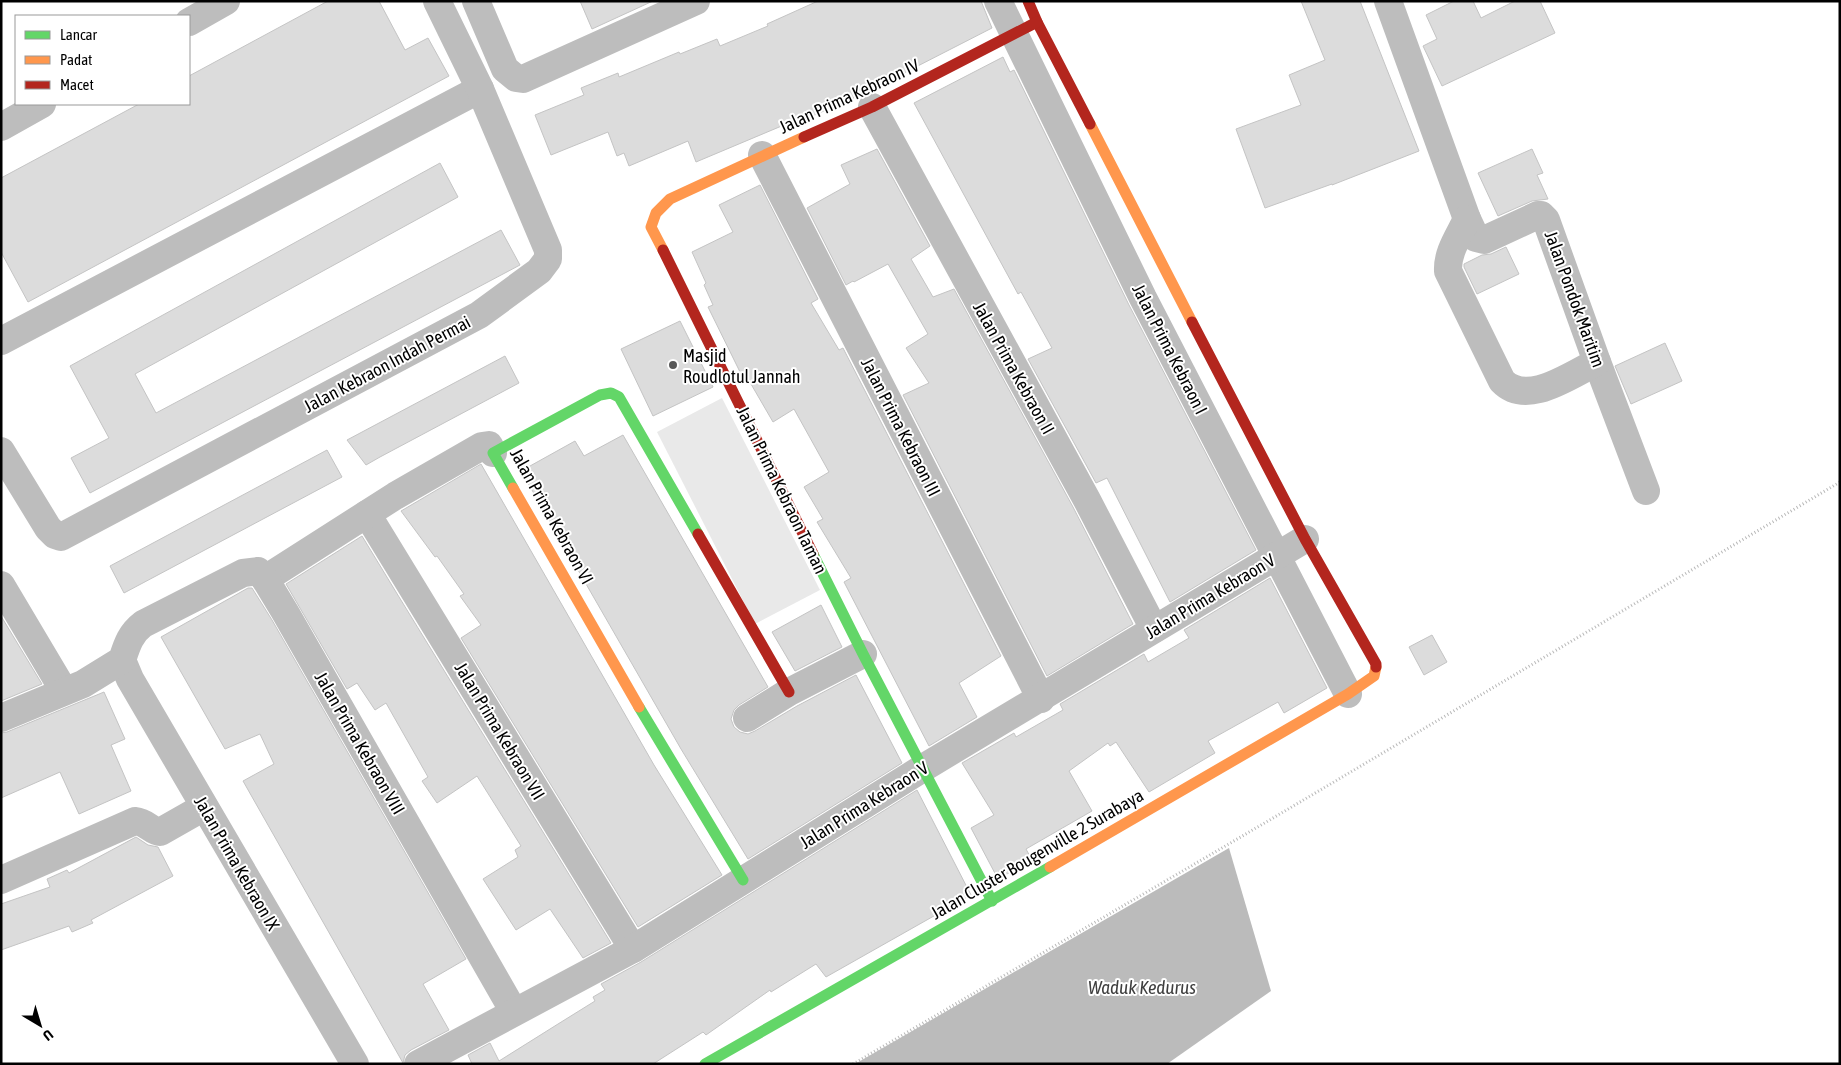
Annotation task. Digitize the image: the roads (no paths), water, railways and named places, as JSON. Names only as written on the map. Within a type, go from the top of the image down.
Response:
[{"type":"street","points":[[190,21],[226,1]]},
{"type":"street","name":"Jalan Kebraon Indah Permai","points":[[1,452],[48,528],[55,535],[61,537],[479,315],[539,271],[548,259],[548,250],[480,89],[437,1]]},
{"type":"street","points":[[476,1],[505,69],[516,78],[523,79],[644,11],[696,1]]},
{"type":"street","name":"Jalan Prima Kebraon I","points":[[998,1],[1025,28],[1305,539],[1376,664]]},
{"type":"street","name":"Jalan Prima Kebraon I","points":[[1028,1],[1025,28],[1143,298],[1348,694]]},
{"type":"street","name":"Jalan Pondok Maritim","points":[[1388,1],[1467,219],[1476,238],[1484,240],[1538,215],[1544,217],[1646,491]]},
{"type":"street","name":"Jalan Prima Kebraon IV","points":[[674,196],[872,107],[1025,28]]},
{"type":"street","points":[[1,342],[480,89]]},
{"type":"street","points":[[1,127],[40,105]]},
{"type":"street","name":"Jalan Prima Kebraon II","points":[[872,107],[1154,629]]},
{"type":"street","name":"Jalan Prima Kebraon III","points":[[762,155],[1041,699]]},
{"type":"street","name":"Jalan Prima Kebraon Taman","points":[[674,196],[661,206],[653,218],[651,227],[863,654],[992,901]]},
{"type":"street","points":[[1467,219],[1451,251],[1448,260],[1448,270],[1502,381],[1508,387],[1518,391],[1529,392],[1545,387],[1597,362]]},
{"type":"street","name":"Jalan Prima Kebraon VI","points":[[744,880],[668,757],[494,453],[600,395],[611,393],[619,397],[789,692]]},
{"type":"street","points":[[1,718],[93,676],[128,641],[134,631],[143,624],[243,573],[258,571],[265,579],[367,514],[482,446],[489,445],[494,453]]},
{"type":"street","name":"Jalan Prima Kebraon VII","points":[[367,514],[633,948]]},
{"type":"street","name":"Jalan Prima Kebraon V","points":[[418,1064],[633,948],[922,768],[1041,699],[1305,539]]},
{"type":"street","name":"Jalan Prima Kebraon VIII","points":[[265,579],[514,1012]]},
{"type":"street","points":[[1,585],[93,676]]},
{"type":"street","points":[[747,718],[789,692],[863,654]]},
{"type":"street","name":"Jalan Cluster Bougenville 2 Surabaya","points":[[705,1064],[992,901],[1348,694],[1374,676],[1377,668],[1376,664]]},
{"type":"street","name":"Jalan Prima Kebraon IX","points":[[93,676],[130,679],[196,811],[355,1064]]},
{"type":"street","points":[[1,880],[135,821],[148,825],[157,833],[196,811]]},
{"type":"water","name":"Waduk Kedurus","points":[[1229,848],[1271,991],[1167,1064],[855,1064]]},
{"type":"place","name":"Masjid Roudlotul Jannah","points":[[673,365]]}]
